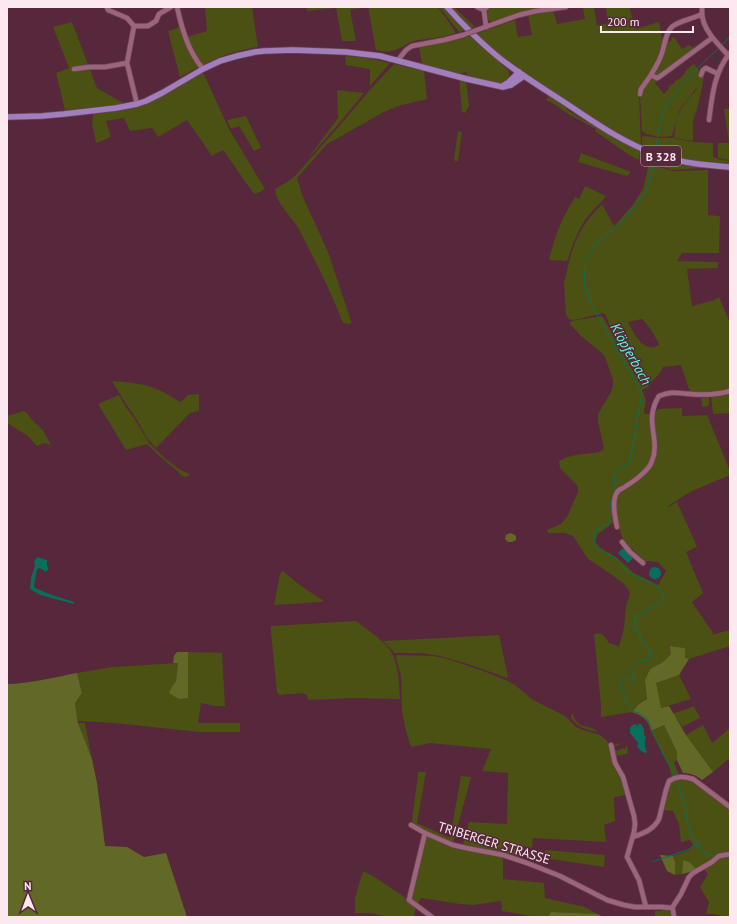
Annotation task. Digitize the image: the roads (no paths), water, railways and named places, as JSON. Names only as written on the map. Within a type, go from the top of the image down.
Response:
[{"type":"main road","name":"B 328","points":[[447,7],[480,41],[504,61],[524,76],[627,142],[659,155],[681,161],[730,167]]},
{"type":"main road","points":[[7,117],[64,114],[137,104],[162,93],[203,69],[220,61],[255,52],[273,50],[356,53],[380,56],[503,87],[508,86],[524,76]]},
{"type":"main road","points":[[504,61],[511,73],[511,78],[508,82]]},
{"type":"main road","points":[[496,85],[508,82],[519,72]]},
{"type":"street","points":[[107,7],[108,10],[127,18],[134,26],[148,26],[156,21],[160,14],[171,7]]},
{"type":"street","points":[[177,7],[183,32],[190,49],[203,69]]},
{"type":"street","points":[[477,7],[486,9],[486,27]]},
{"type":"street","points":[[398,60],[406,50],[412,46],[463,35],[503,20],[536,11],[566,7]]},
{"type":"street","points":[[702,7],[704,23],[712,38],[729,54],[718,74],[712,92],[709,120]]},
{"type":"street","points":[[640,94],[641,89],[661,58],[667,35],[671,28],[681,22],[695,18],[702,14]]},
{"type":"street","points":[[134,26],[127,63],[137,104]]},
{"type":"street","points":[[650,75],[657,78],[659,77],[712,38]]},
{"type":"street","points":[[74,69],[105,67],[127,63]]},
{"type":"street","points":[[701,75],[703,70],[707,68],[718,74]]},
{"type":"street","points":[[616,527],[614,515],[615,498],[618,491],[637,479],[648,469],[653,461],[652,414],[653,406],[659,396],[675,392],[688,394],[716,394],[730,391]]},
{"type":"street","points":[[622,542],[643,564]]},
{"type":"street","points":[[611,745],[615,763],[623,777],[634,816],[635,824],[633,837],[627,857],[639,880],[646,907]]},
{"type":"street","points":[[633,837],[651,830],[657,823],[669,781],[678,777],[693,779],[730,807]]},
{"type":"street","name":"TRIBERGER STRASSE","points":[[411,825],[425,833],[453,845],[503,855],[527,863],[560,876],[607,900],[635,907],[672,908]]},
{"type":"street","name":"TRIBERGER STRASSE","points":[[425,833],[409,900],[432,917]]},
{"type":"street","points":[[674,917],[672,908],[682,894],[689,877],[717,857],[730,854]]},
{"type":"waterway","name":"Klöpferbach","points":[[721,46],[730,36]]},
{"type":"waterway","name":"Klöpferbach","points":[[656,147],[661,120],[669,102],[688,77],[719,48]]},
{"type":"waterway","name":"Klöpferbach","points":[[615,492],[616,473],[618,470],[628,465],[632,452],[642,393],[590,302],[584,282],[586,260],[598,241],[617,227],[647,190],[654,160]]},
{"type":"waterway","name":"Klöpferbach","points":[[612,499],[610,505],[609,523],[595,531],[594,543],[599,550],[616,558],[627,572],[657,586],[664,599],[661,603],[653,606],[644,613],[636,614],[634,628],[651,651],[651,655],[649,660],[642,660],[631,669],[634,680],[630,680],[625,677],[623,678],[620,685],[620,690],[621,692],[626,693],[626,700],[632,711],[639,713],[647,719],[663,754],[673,768],[675,774]]},
{"type":"waterway","name":"Klöpferbach","points":[[677,781],[686,811],[688,827],[693,837],[698,843],[700,850],[715,856]]},
{"type":"waterway","points":[[661,859],[687,850],[697,844]]},
{"type":"waterway","name":"Klöpferbach","points":[[724,857],[730,857]]},
{"type":"waterway","points":[[652,862],[660,859]]}]
